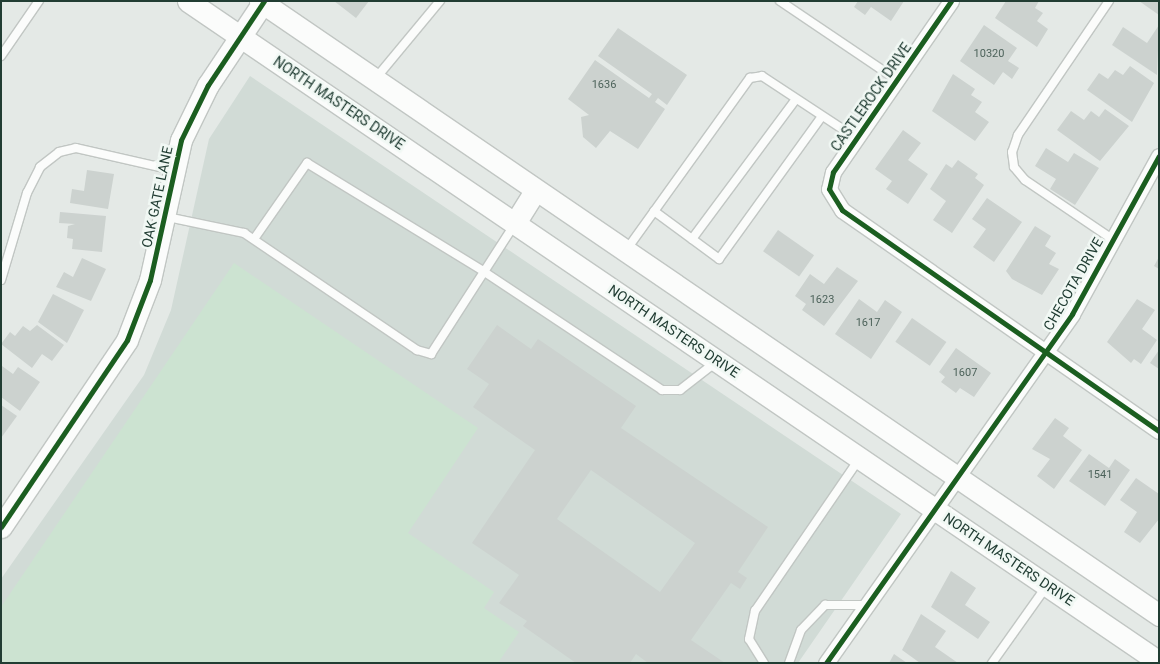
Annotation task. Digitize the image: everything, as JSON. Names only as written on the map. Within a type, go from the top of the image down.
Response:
[{"type":"main road","name":"NORTH MASTERS DRIVE","points":[[188,1],[1159,662]]},
{"type":"main road","name":"OAK GATE LANE","points":[[1,527],[127,340],[150,280],[167,217],[173,170],[189,120],[263,2]]},
{"type":"main road","points":[[263,2],[1159,615]]},
{"type":"main road","points":[[515,223],[536,190]]},
{"type":"street","name":"CASTLEROCK DRIVE","points":[[951,1],[833,172],[829,189],[842,210],[1044,355]]},
{"type":"street","name":"CHECOTA DRIVE","points":[[826,663],[933,507],[959,479],[1072,314],[1159,156]]},
{"type":"street","points":[[1044,355],[1159,431]]},
{"type":"lane","points":[[1,56],[39,1]]},
{"type":"lane","points":[[375,80],[440,1]]},
{"type":"lane","points":[[780,1],[897,80]]},
{"type":"lane","points":[[1109,1],[1018,134],[1012,152],[1014,167],[1025,180],[1112,239]]},
{"type":"lane","points":[[625,251],[750,78],[762,76],[856,138]]},
{"type":"lane","points":[[692,239],[796,99]]},
{"type":"lane","points":[[654,211],[719,259],[822,116]]},
{"type":"lane","points":[[1,280],[27,192],[40,167],[59,152],[76,148],[173,170]]},
{"type":"lane","points":[[254,239],[307,163],[483,271],[662,390],[680,390],[718,361]]},
{"type":"lane","points":[[167,217],[244,233],[417,350],[431,354],[515,223]]},
{"type":"lane","points":[[764,663],[749,639],[755,611],[860,458]]},
{"type":"lane","points":[[992,663],[1048,585]]},
{"type":"lane","points":[[789,663],[801,630],[825,605],[866,605]]},
{"type":"shaded area","points":[[250,76],[901,514],[798,663],[1,663],[1,579],[144,375],[171,310],[209,139]]},
{"type":"green space","points":[[234,263],[478,428],[408,533],[494,592],[484,608],[519,632],[498,663],[1,663],[1,607]]},
{"type":"building","points":[[334,1],[369,1],[356,18]]},
{"type":"building","points":[[858,1],[904,1],[891,21],[871,7],[865,15],[854,7]]},
{"type":"building","points":[[1006,1],[1039,1],[1035,8],[1043,13],[1037,21],[1048,29],[1037,47],[995,18]]},
{"type":"building","points":[[1139,1],[1159,1],[1159,15]]},
{"type":"building","points":[[984,25],[1017,48],[1008,61],[1019,68],[1012,79],[1003,72],[994,85],[960,61]]},
{"type":"building","points":[[1159,25],[1157,75],[1112,45],[1123,27],[1147,43]]},
{"type":"building","points":[[618,28],[687,75],[667,105],[658,98],[655,102],[665,109],[638,149],[610,131],[596,148],[583,137],[581,117],[589,115],[568,99],[595,60],[649,98],[652,94],[598,56]]},
{"type":"building","points":[[1130,66],[1154,83],[1132,122],[1087,90],[1099,73],[1108,79],[1115,70],[1123,75]]},
{"type":"building","points":[[953,74],[975,89],[971,95],[982,102],[975,112],[989,122],[975,141],[932,111]]},
{"type":"building","points":[[1105,109],[1129,126],[1100,161],[1057,130],[1071,111],[1084,120],[1091,111],[1099,117]]},
{"type":"building","points":[[903,130],[921,143],[908,160],[928,174],[908,204],[886,189],[892,181],[875,169]]},
{"type":"building","points":[[1046,148],[1068,162],[1074,153],[1099,168],[1075,205],[1050,189],[1056,179],[1035,166]]},
{"type":"building","points":[[958,160],[978,174],[975,178],[984,185],[952,233],[933,220],[946,201],[930,189],[946,164],[952,168]]},
{"type":"building","points":[[87,170],[114,174],[108,209],[70,203],[72,189],[84,191]]},
{"type":"building","points":[[987,198],[1022,222],[994,262],[973,247],[986,229],[972,219]]},
{"type":"building","points":[[60,212],[106,216],[102,252],[72,249],[73,239],[67,238],[68,226],[75,224],[59,223]]},
{"type":"building","points":[[1035,226],[1051,236],[1045,246],[1056,253],[1049,264],[1059,269],[1042,295],[1012,279],[1006,271]]},
{"type":"building","points":[[778,230],[814,255],[799,277],[763,251]]},
{"type":"building","points":[[1159,257],[1159,269],[1154,266]]},
{"type":"building","points":[[82,258],[106,269],[91,301],[56,287],[64,272],[73,277]]},
{"type":"building","points":[[837,267],[858,281],[824,326],[802,310],[806,304],[795,296],[810,274],[824,284]]},
{"type":"building","points":[[53,294],[84,310],[67,343],[38,322]]},
{"type":"building","points":[[859,299],[877,312],[885,300],[902,312],[871,359],[835,334]]},
{"type":"building","points":[[1137,299],[1155,310],[1142,329],[1157,340],[1141,364],[1134,359],[1131,363],[1107,342]]},
{"type":"building","points":[[912,318],[946,342],[930,366],[895,342]]},
{"type":"building","points":[[37,325],[64,345],[52,361],[42,354],[32,368],[1,344],[10,332],[15,336],[23,326],[30,331]]},
{"type":"building","points":[[497,325],[531,349],[538,339],[636,406],[621,428],[768,527],[738,572],[747,578],[740,589],[731,583],[691,640],[725,663],[648,663],[636,654],[630,663],[576,663],[523,626],[527,621],[499,603],[519,575],[472,543],[535,450],[473,407],[489,384],[467,369]],"holes":[[[591,470],[695,543],[660,592],[557,519]]]},
{"type":"building","points":[[956,348],[991,373],[974,397],[960,388],[956,393],[941,382],[945,377],[939,372]]},
{"type":"building","points":[[1159,350],[1159,369],[1150,363]]},
{"type":"building","points":[[2,366],[13,374],[18,367],[40,382],[20,411],[1,397]]},
{"type":"building","points":[[1,405],[17,416],[1,438]]},
{"type":"building","points":[[1055,418],[1069,428],[1063,436],[1082,450],[1054,489],[1037,476],[1050,459],[1032,449]]},
{"type":"building","points":[[1089,454],[1109,468],[1115,459],[1130,470],[1105,506],[1069,481]]},
{"type":"building","points":[[1136,478],[1159,494],[1159,519],[1140,543],[1124,532],[1137,512],[1120,500]]},
{"type":"building","points":[[951,571],[976,588],[965,605],[990,622],[978,639],[931,607]]},
{"type":"building","points":[[921,614],[946,631],[935,647],[958,663],[920,663],[902,650]]},
{"type":"building","points":[[894,654],[907,663],[889,663]]},
{"type":"cycle path","points":[[1,527],[127,340],[150,280],[181,140],[208,85],[264,1]]},
{"type":"cycle path","points":[[951,1],[833,172],[829,189],[842,210],[1159,431]]},
{"type":"cycle path","points":[[826,663],[1072,314],[1159,156]]}]
